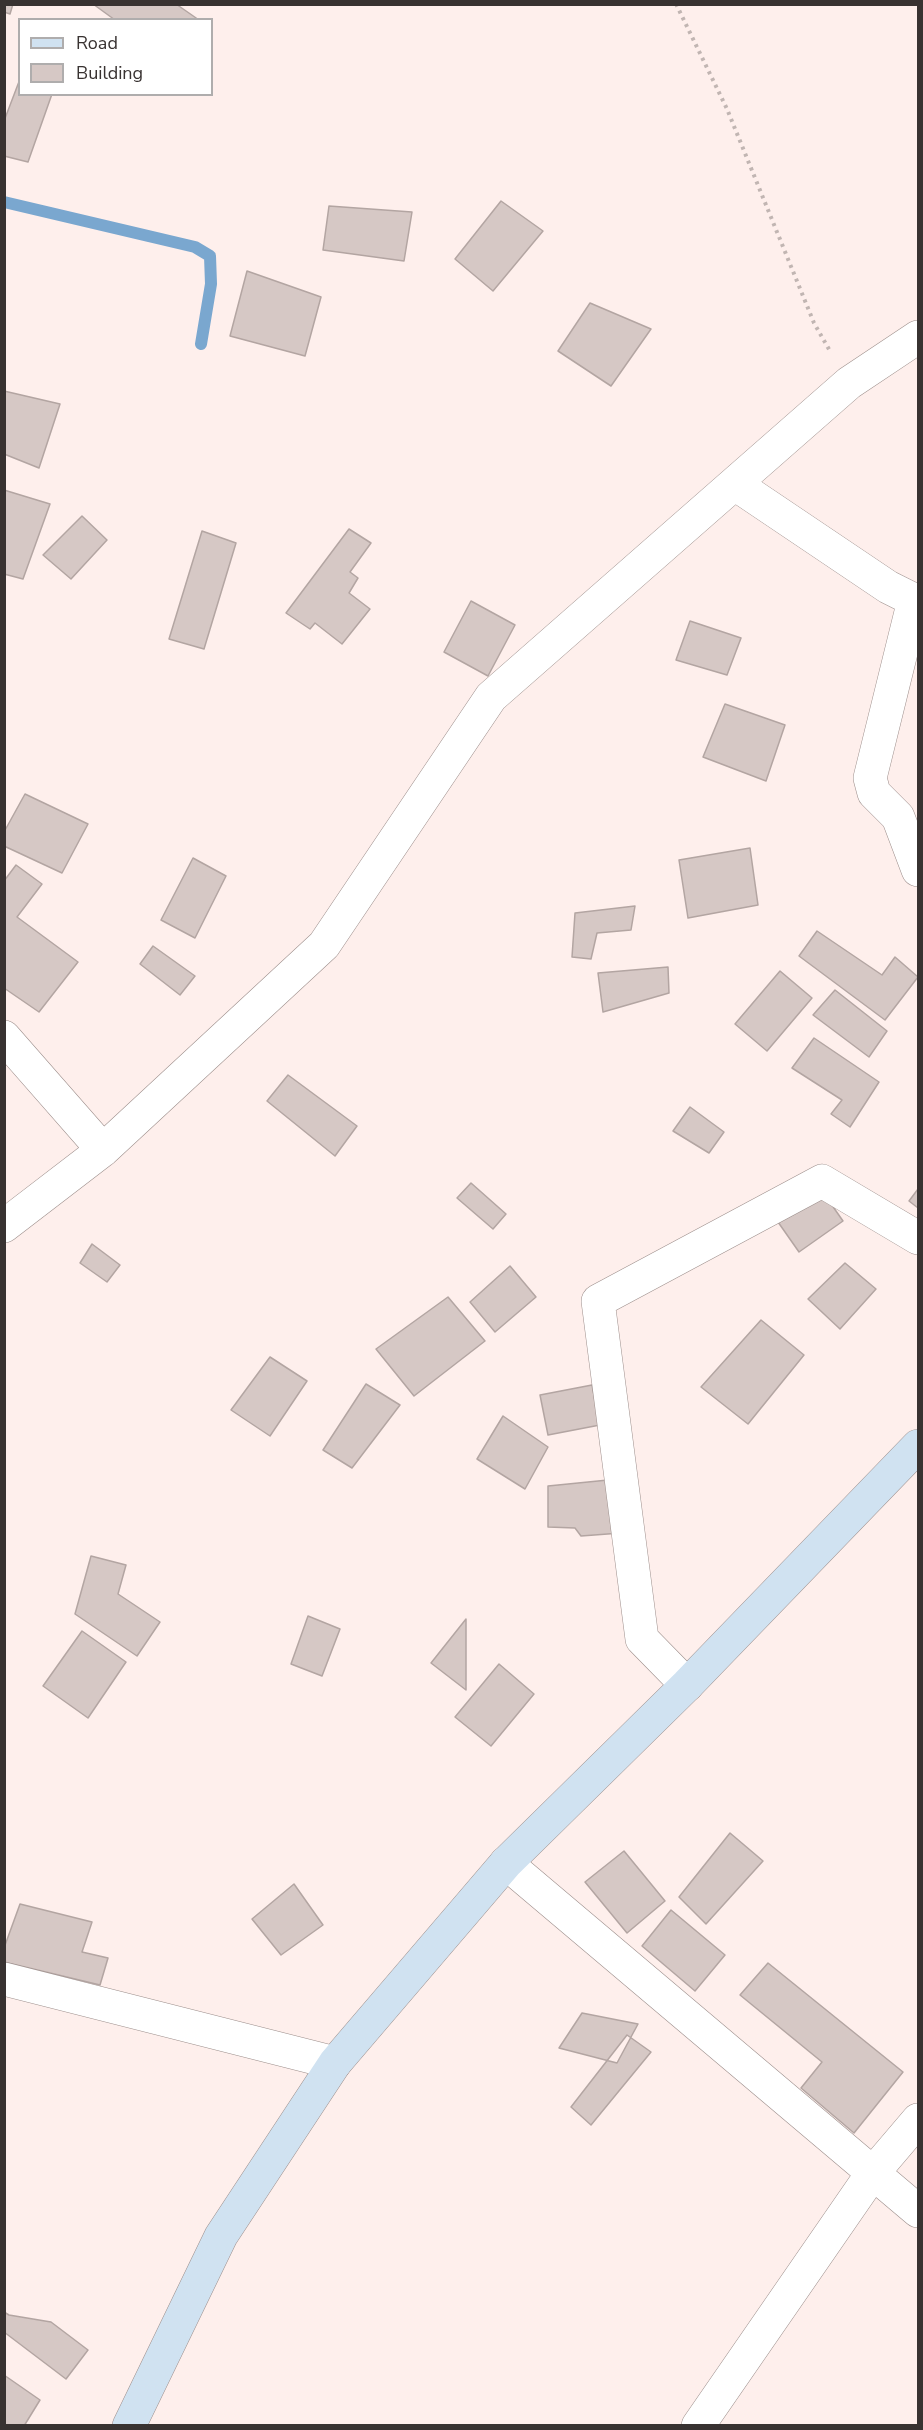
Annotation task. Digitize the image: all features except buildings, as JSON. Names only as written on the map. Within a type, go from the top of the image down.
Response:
[{"type":"main road","points":[[129,2426],[221,2236],[335,2063],[506,1863],[687,1685],[918,1446]]},
{"type":"street","points":[[4,1226],[103,1150],[324,945],[490,697],[849,383],[918,337]]},
{"type":"street","points":[[735,484],[888,587],[916,601],[870,778],[874,793],[898,817],[918,870]]},
{"type":"street","points":[[4,1037],[103,1150]]},
{"type":"street","points":[[687,1685],[642,1639],[598,1301],[822,1181],[918,1238]]},
{"type":"street","points":[[506,1863],[918,2211]]},
{"type":"street","points":[[4,1979],[335,2063]]},
{"type":"street","points":[[698,2426],[872,2174],[918,2120]]},
{"type":"path","points":[[676,4],[727,110],[814,323],[849,383]]},
{"type":"waterway","points":[[4,202],[195,247],[210,256],[211,284],[201,344]]}]
